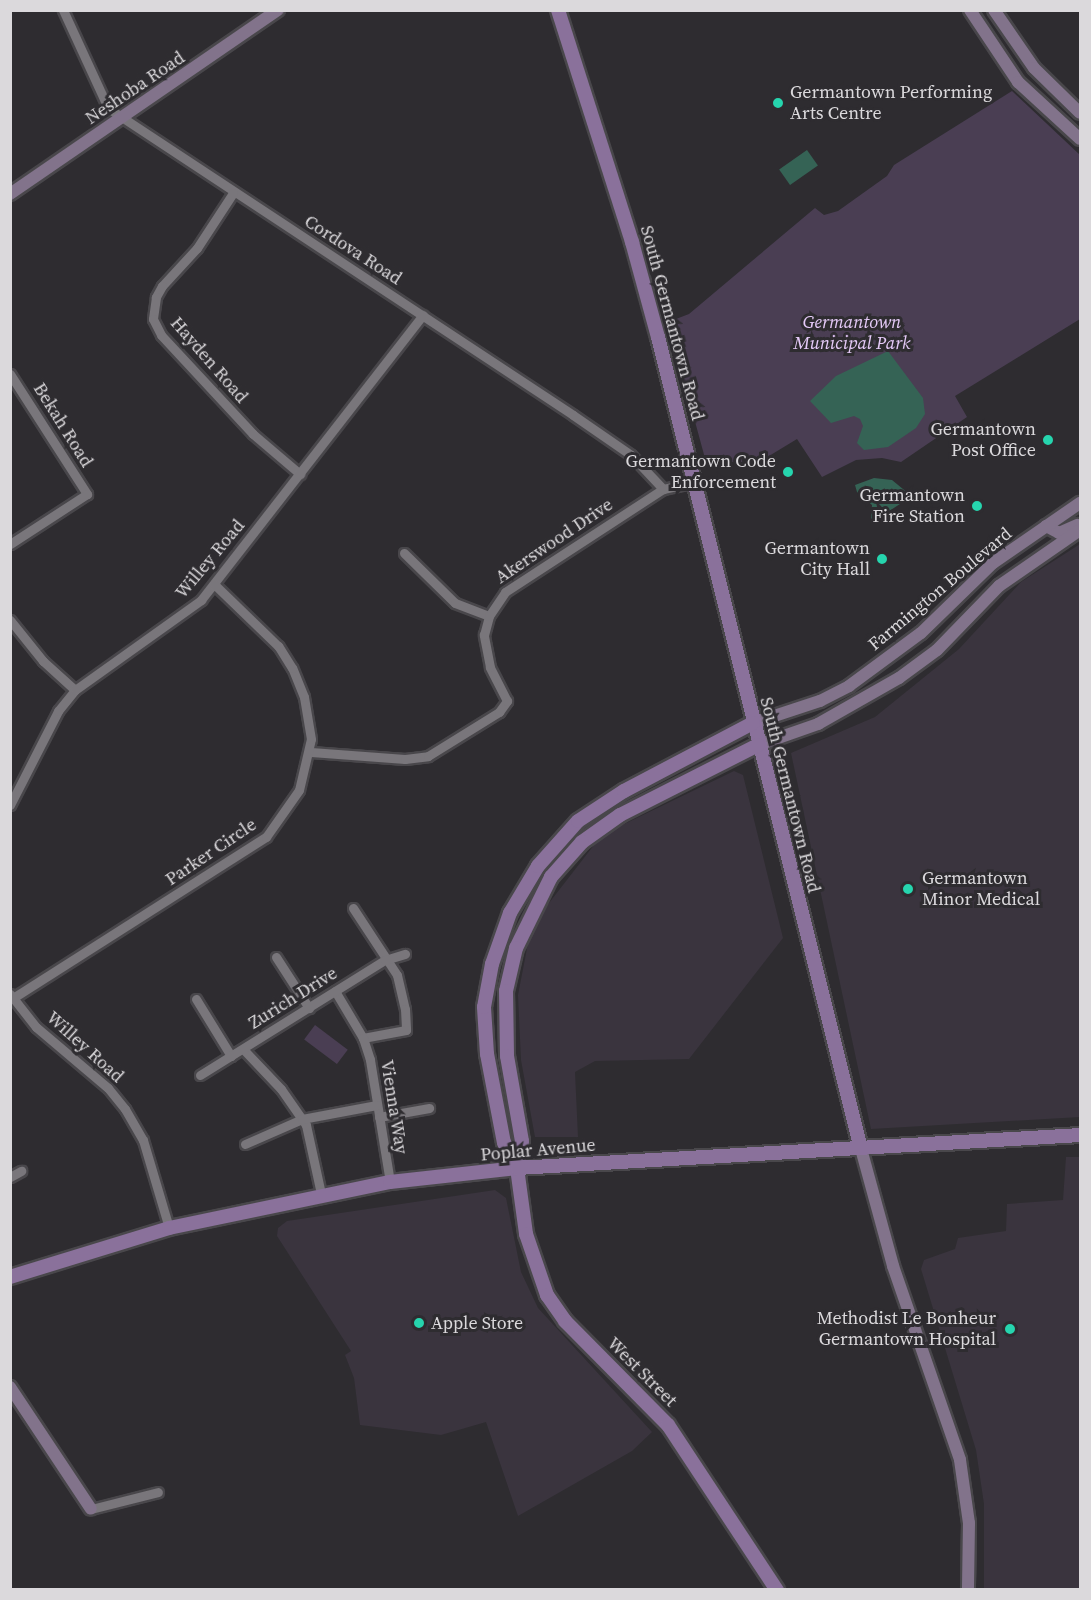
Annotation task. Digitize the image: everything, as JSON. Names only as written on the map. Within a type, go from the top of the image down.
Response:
[{"type":"main road","name":"South Germantown Road","points":[[558,10],[632,242],[695,482],[758,745],[860,1146]]},
{"type":"main road","points":[[517,1168],[504,1143],[487,1054],[484,1008],[492,964],[510,913],[538,866],[578,821],[624,791],[753,723]]},
{"type":"main road","points":[[517,1168],[522,1141],[507,1056],[506,991],[525,922],[551,877],[594,831],[758,745]]},
{"type":"main road","name":"Poplar Avenue","points":[[10,1277],[170,1228],[321,1194],[390,1182],[517,1168],[860,1146],[1080,1135]]},
{"type":"main road","name":"West Street","points":[[517,1168],[532,1261],[547,1296],[566,1321],[668,1425],[777,1590]]},
{"type":"street","name":"Cordova Road","points":[[63,10],[98,92],[108,108],[121,119],[423,315],[631,455],[663,489]]},
{"type":"street","name":"Neshoba Road","points":[[10,194],[278,10]]},
{"type":"street","points":[[970,10],[1018,82],[1080,140]]},
{"type":"street","points":[[994,10],[1034,68],[1080,112]]},
{"type":"street","name":"Hayden Road","points":[[233,193],[197,248],[162,286],[156,297],[153,319],[161,335],[253,434],[300,474]]},
{"type":"street","name":"Willey Road","points":[[10,805],[58,711],[75,690],[182,616],[214,584],[423,315]]},
{"type":"street","name":"Bekah Road","points":[[10,374],[87,494],[10,544]]},
{"type":"street","name":"Akerswood Drive","points":[[310,752],[405,759],[428,756],[499,712],[507,700],[486,656],[484,635],[489,616],[505,592],[663,489],[695,482]]},
{"type":"street","name":"Farmington Boulevard","points":[[758,745],[818,724],[871,696],[937,651],[1046,526],[1080,503]]},
{"type":"street","points":[[1046,526],[1059,533],[1080,524]]},
{"type":"street","name":"Farmington Boulevard","points":[[753,723],[820,701],[849,686],[1016,559],[1080,530]]},
{"type":"street","points":[[404,553],[455,603],[489,616]]},
{"type":"street","name":"Parker Circle","points":[[12,996],[266,837],[299,789],[310,752],[304,697],[292,668],[278,646],[214,584]]},
{"type":"street","points":[[10,620],[43,662],[75,690]]},
{"type":"street","name":"Vienna Way","points":[[353,908],[397,975],[406,1030],[363,1038]]},
{"type":"street","name":"Zurich Drive","points":[[200,1075],[385,960],[405,954]]},
{"type":"street","points":[[276,957],[309,1008]]},
{"type":"street","name":"Vienna Way","points":[[335,991],[363,1038],[390,1182]]},
{"type":"street","name":"Willey Road","points":[[12,996],[36,1027],[108,1088],[125,1109],[142,1140],[170,1228]]},
{"type":"street","points":[[196,999],[231,1056]]},
{"type":"street","points":[[243,1049],[302,1119],[321,1194]]},
{"type":"street","points":[[245,1144],[302,1119],[377,1105]]},
{"type":"street","points":[[379,1117],[429,1107]]},
{"type":"street","name":"South Germantown Road","points":[[860,1146],[893,1266],[960,1460],[969,1523],[969,1590]]},
{"type":"street","points":[[10,1177],[21,1171]]},
{"type":"street","points":[[10,1387],[91,1509],[158,1492]]},
{"type":"shaded area","points":[[807,150],[818,166],[790,185],[779,170]]},
{"type":"shaded area","points":[[888,351],[923,398],[925,414],[916,428],[888,447],[864,450],[857,443],[863,426],[860,419],[854,416],[831,423],[810,401],[836,376]]},
{"type":"shaded area","points":[[874,478],[892,480],[909,494],[906,500],[871,523],[872,505],[857,492],[855,485]]},
{"type":"shaded area","points":[[1080,544],[1080,1117],[871,1129],[791,753],[875,717],[959,649],[1021,582]]},
{"type":"shaded area","points":[[734,771],[743,775],[783,938],[689,1059],[595,1061],[575,1072],[578,1137],[535,1137],[521,1060],[518,995],[529,938],[542,912],[594,845],[616,828]]},
{"type":"shaded area","name":"Methodist Le Bonheur Germantown Hospital","points":[[1066,1157],[1080,1157],[1080,1589],[984,1589],[984,1504],[976,1450],[921,1269],[924,1260],[955,1249],[958,1238],[1006,1231],[1007,1204],[1063,1200]]},
{"type":"shaded area","points":[[495,1190],[506,1198],[521,1272],[538,1308],[652,1432],[632,1451],[518,1516],[486,1422],[441,1435],[360,1425],[354,1378],[345,1355],[351,1351],[277,1236],[278,1228],[287,1221]]},
{"type":"green space","name":"Germantown Municipal Park","points":[[1012,91],[1080,155],[1080,319],[955,396],[967,417],[901,462],[882,458],[856,460],[822,477],[797,439],[759,462],[706,462],[668,322],[689,314],[815,208],[824,215],[838,211],[887,176],[894,165]]},
{"type":"green space","points":[[315,1025],[348,1050],[337,1064],[304,1039]]},
{"type":"place","name":"Germantown Performing Arts Centre","points":[[778,103]]},
{"type":"place","name":"Germantown Post Office","points":[[1048,440]]},
{"type":"place","name":"Germantown Code Enforcement","points":[[788,472]]},
{"type":"place","name":"Germantown Fire Station","points":[[977,506]]},
{"type":"place","name":"Germantown City Hall","points":[[882,559]]},
{"type":"place","name":"Germantown Minor Medical","points":[[908,889]]},
{"type":"place","name":"Apple Store","points":[[419,1323]]},
{"type":"place","name":"Methodist Le Bonheur Germantown Hospital","points":[[1010,1329]]}]
